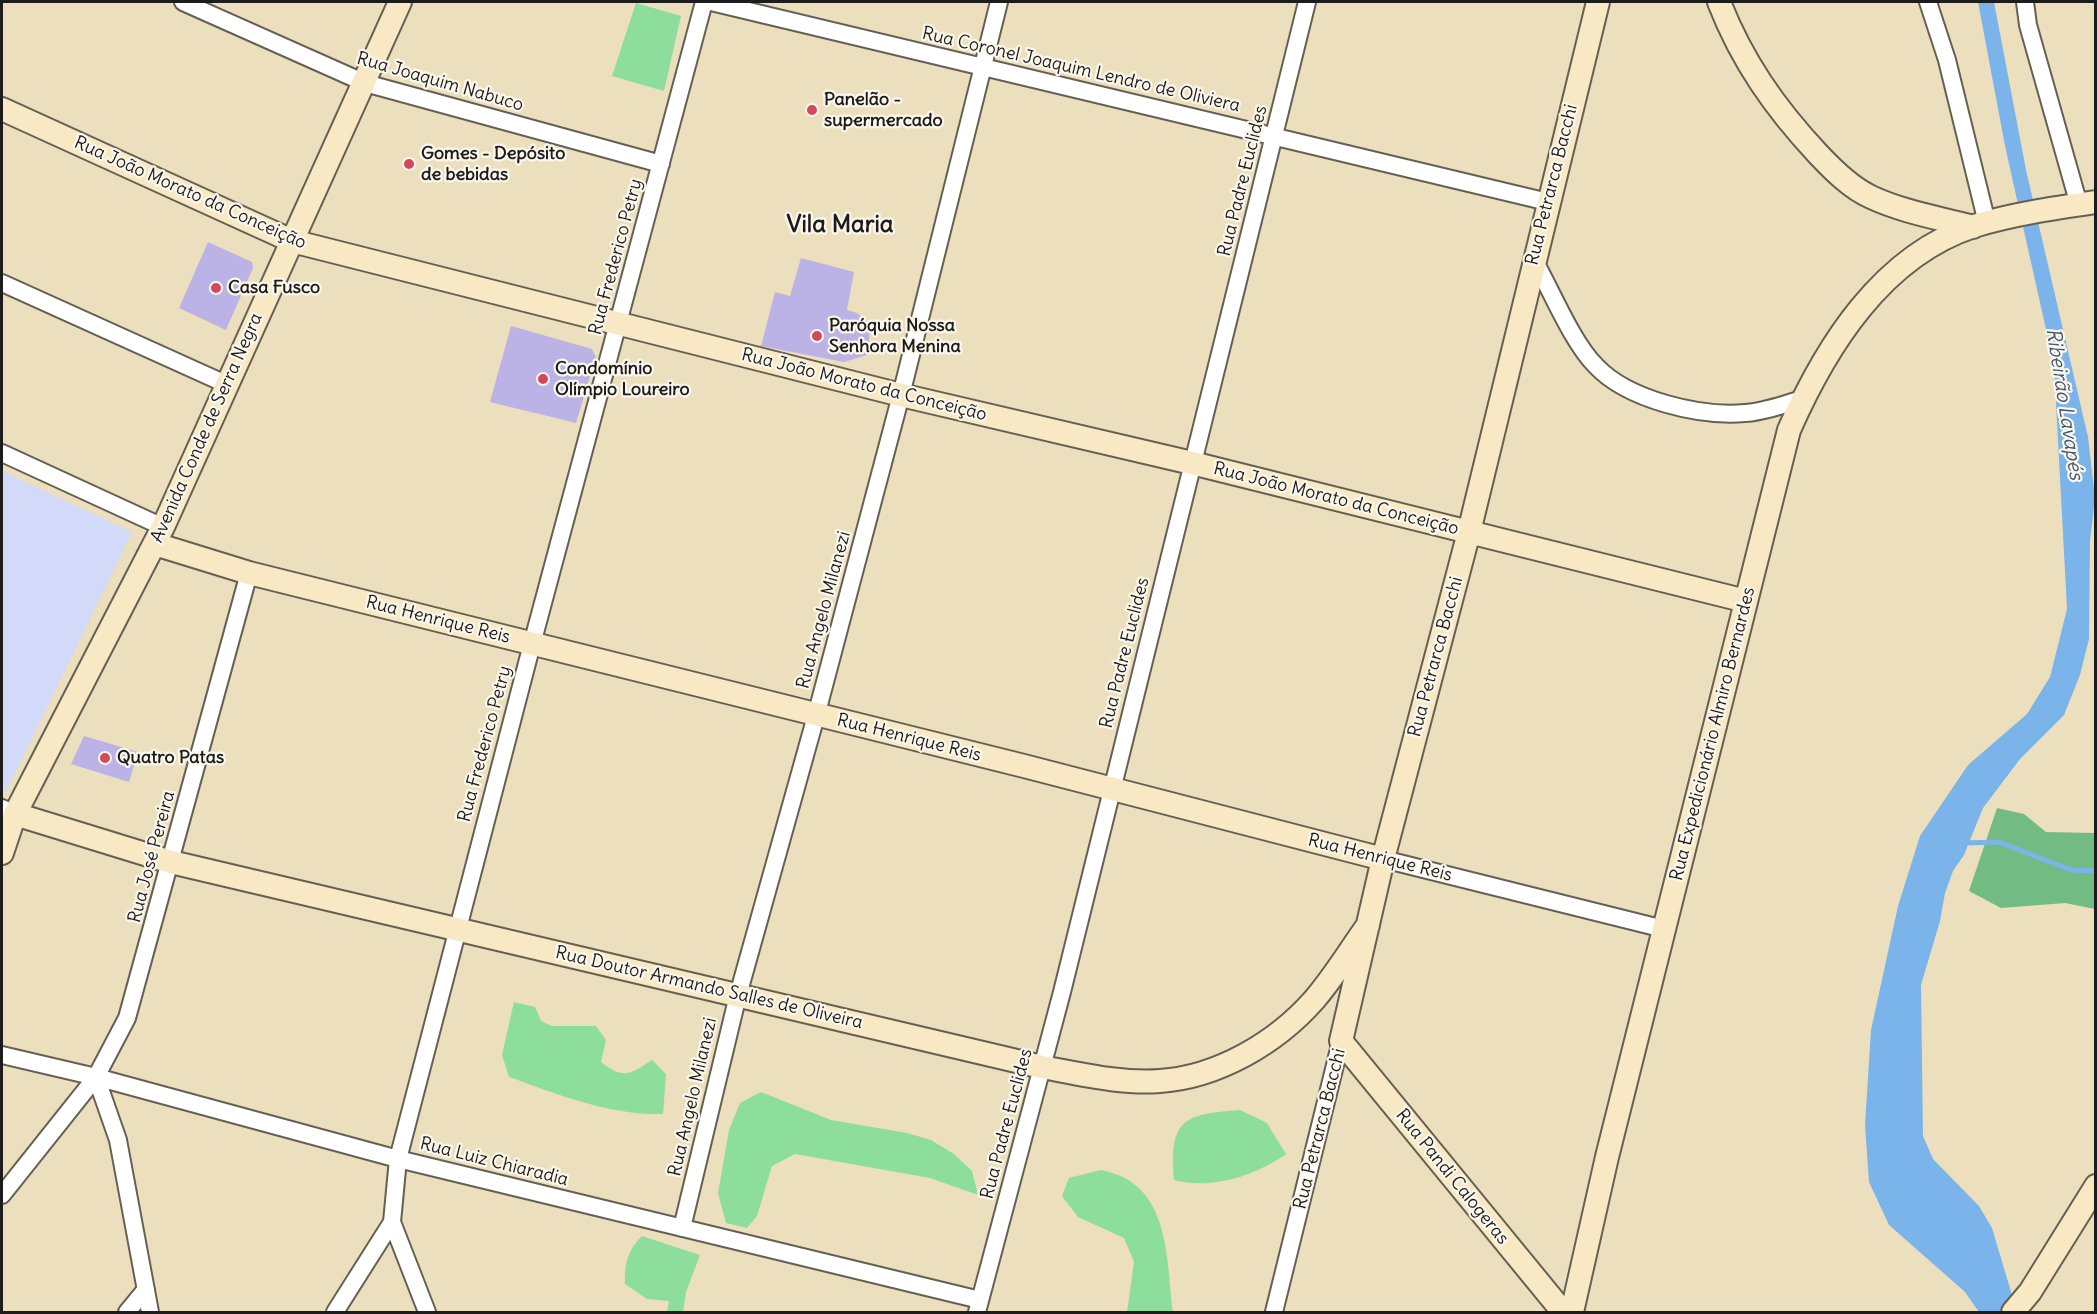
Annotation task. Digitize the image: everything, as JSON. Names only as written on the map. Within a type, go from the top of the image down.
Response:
[{"type":"street","name":"Rua Joaquim Nabuco","points":[[183,2],[365,83],[661,164]]},
{"type":"street","name":"Avenida Conde de Serra Negra","points":[[2,853],[6,816],[159,536],[400,2]]},
{"type":"street","name":"Rua Frederico Petry","points":[[335,1312],[392,1222],[398,1159],[531,644],[619,325],[704,2]]},
{"type":"street","name":"Rua Coronel Joaquim Lendro de Oliviera","points":[[711,2],[983,65],[1548,202]]},
{"type":"street","name":"Rua Angelo Milanezi","points":[[682,1228],[738,995],[816,716],[901,395],[999,2]]},
{"type":"street","name":"Rua Padre Euclides","points":[[978,1306],[1042,1067],[1112,790],[1191,463],[1307,2]]},
{"type":"street","name":"Rua Petrarca Bacchi","points":[[1274,1312],[1383,860],[1469,532],[1598,2]]},
{"type":"street","points":[[1719,2],[1732,36],[1757,81],[1786,119],[1838,175],[1870,197],[1989,223],[1947,60],[1928,2]]},
{"type":"street","points":[[2025,2],[2028,25],[2087,203]]},
{"type":"street","name":"Rua João Morato da Conceição","points":[[2,109],[292,241],[901,395],[1191,463],[1746,601]]},
{"type":"street","name":"Rua Expedicionário Almiro Bernardes","points":[[1572,1312],[1607,1157],[1789,430],[1803,399],[1843,329],[1871,296],[1912,257],[1989,223],[2042,210],[2087,203]]},
{"type":"street","points":[[1534,260],[1575,336],[1596,367],[1632,392],[1703,413],[1746,414],[1803,399]]},
{"type":"street","points":[[2,283],[228,385]]},
{"type":"street","name":"Rua Henrique Reis","points":[[2,453],[159,536],[249,573],[1664,929]]},
{"type":"street","name":"Rua José Pereira","points":[[2,1195],[96,1077],[127,1018],[249,573]]},
{"type":"street","name":"Rua Doutor Armando Salles de Oliveira","points":[[6,816],[171,862],[1042,1067],[1106,1079],[1160,1081],[1209,1072],[1251,1052],[1287,1026],[1315,999],[1368,925]]},
{"type":"street","name":"Rua Pandi Calogeras","points":[[1341,1041],[1563,1312]]},
{"type":"street","name":"Rua Luiz Chiaradia","points":[[2,1055],[96,1077],[398,1159],[682,1228],[978,1306]]},
{"type":"street","points":[[96,1077],[118,1140],[150,1312]]},
{"type":"street","points":[[2013,1312],[2030,1292],[2093,1194]]},
{"type":"street","points":[[392,1222],[428,1312]]},
{"type":"street","points":[[127,1312],[146,1290]]},
{"type":"shaded area","points":[[2,471],[132,532],[6,792],[2,789]]},
{"type":"green space","points":[[636,3],[681,16],[664,91],[612,76]]},
{"type":"green space","points":[[1997,808],[2024,814],[2046,832],[2095,833],[2095,909],[2065,903],[2001,908],[1969,891]]},
{"type":"green space","points":[[514,1002],[535,1007],[541,1021],[552,1026],[596,1026],[606,1040],[601,1062],[615,1071],[632,1072],[652,1060],[666,1074],[663,1114],[643,1114],[604,1108],[509,1077],[502,1055]]},
{"type":"green space","points":[[761,1092],[831,1120],[907,1133],[931,1140],[954,1154],[972,1171],[978,1195],[930,1178],[795,1154],[772,1166],[757,1216],[747,1228],[726,1223],[718,1193],[729,1130],[740,1103]]},
{"type":"green space","points":[[1240,1110],[1267,1123],[1286,1154],[1261,1169],[1232,1179],[1203,1183],[1174,1180],[1174,1144],[1184,1124],[1205,1114]]},
{"type":"green space","points":[[1101,1170],[1124,1178],[1141,1190],[1153,1206],[1166,1247],[1173,1312],[1127,1312],[1134,1262],[1124,1238],[1078,1217],[1062,1196],[1069,1178]]},
{"type":"green space","points":[[642,1236],[700,1255],[686,1292],[683,1312],[667,1312],[669,1301],[647,1299],[625,1284],[628,1258],[633,1246]]},
{"type":"water","name":"Ribeirão Lavapés","points":[[1978,2],[1994,2],[2026,170],[2088,437],[2095,498],[2090,541],[2089,639],[2080,675],[2064,715],[2020,759],[1983,808],[1964,855],[1953,871],[1945,893],[1940,921],[1921,985],[1923,1136],[1933,1159],[1979,1206],[1992,1228],[2017,1312],[1979,1312],[1965,1292],[1889,1225],[1869,1182],[1865,1125],[1871,1030],[1898,906],[1920,836],[1968,765],[2027,714],[2050,677],[2067,609],[2054,365],[2005,146]]},
{"type":"building","name":"Casa Fusco","points":[[208,242],[252,262],[253,268],[226,330],[179,308]]},
{"type":"building","name":"Paróquia Nossa Senhora Menina","points":[[801,258],[854,272],[847,310],[857,313],[871,324],[867,355],[844,362],[761,346],[775,292],[790,296]]},
{"type":"building","name":"Condomínio Olímpio Loureiro","points":[[511,326],[592,349],[596,357],[576,423],[490,402]]},
{"type":"building","name":"Quatro Patas","points":[[84,736],[138,752],[129,782],[71,764]]},
{"type":"waterway","points":[[1964,843],[1999,842],[2071,870],[2096,871]]},
{"type":"place","name":"Panelão - supermercado","points":[[812,110]]},
{"type":"place","name":"Gomes - Depósito de bebidas","points":[[409,164]]},
{"type":"place","name":"Casa Fusco","points":[[216,288]]},
{"type":"place","name":"Paróquia Nossa Senhora Menina","points":[[817,336]]},
{"type":"place","name":"Condomínio Olímpio Loureiro","points":[[543,379]]},
{"type":"place","name":"Quatro Patas","points":[[105,758]]},
{"type":"district","name":"Vila Maria","points":[[840,225]]}]
